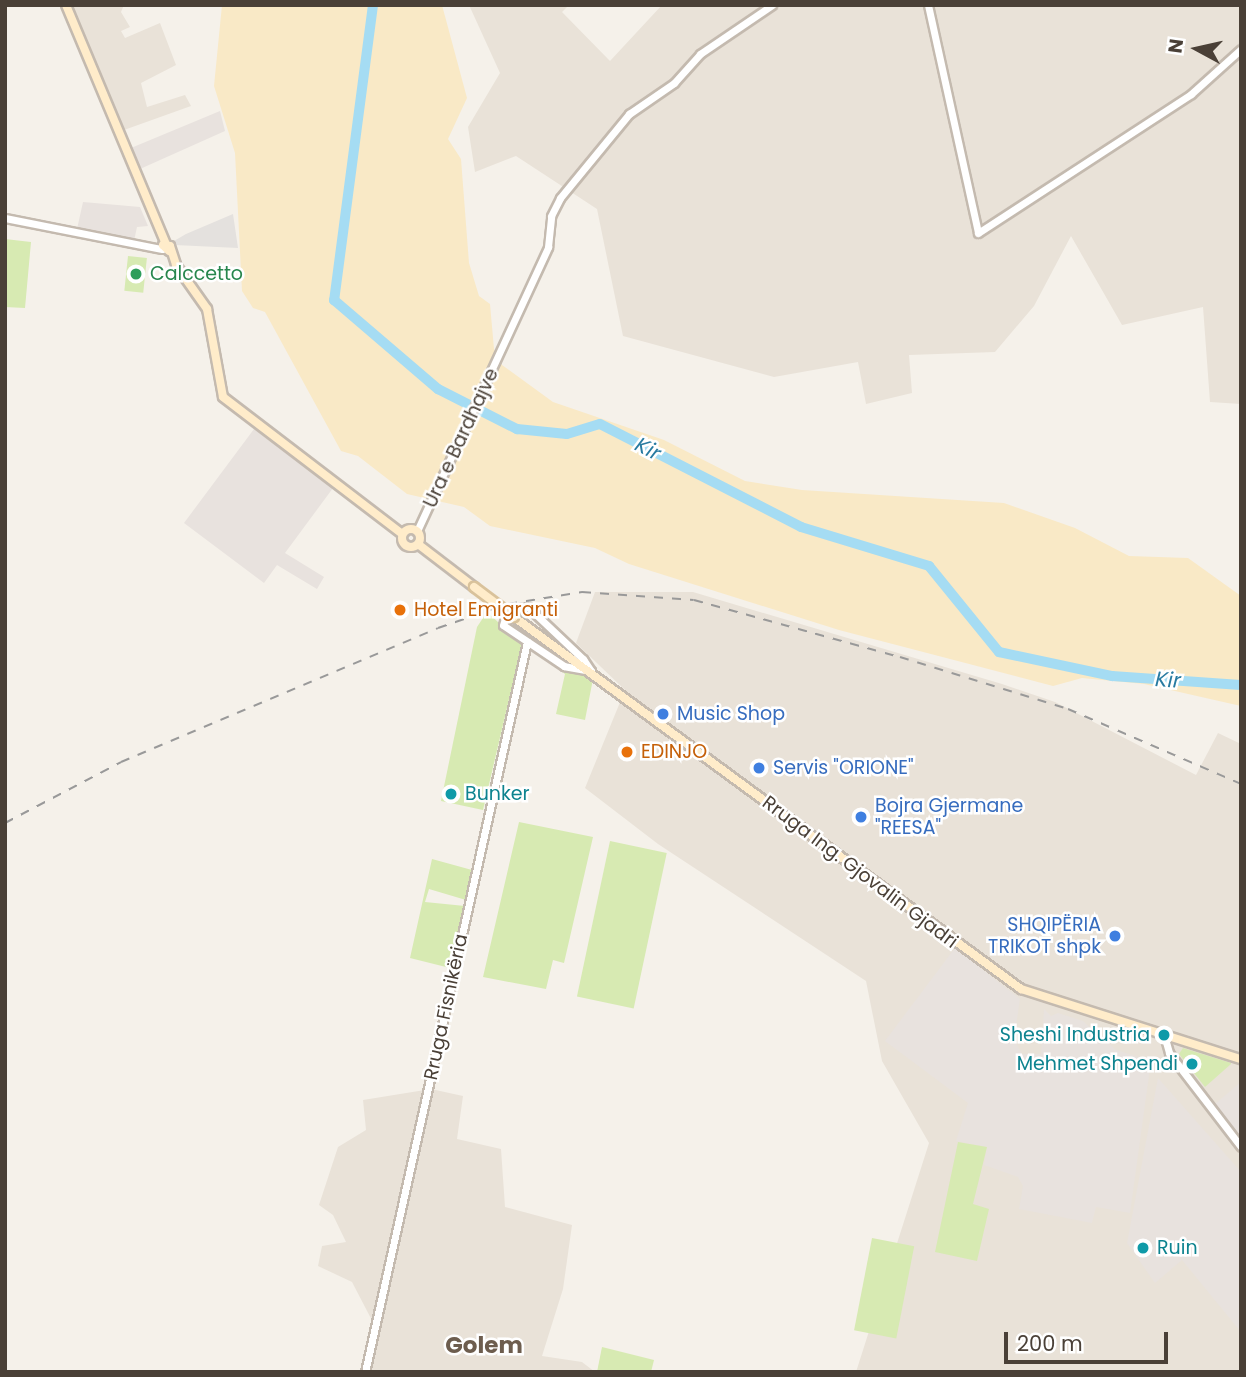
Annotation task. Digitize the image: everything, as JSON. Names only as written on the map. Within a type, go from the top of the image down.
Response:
[{"type":"main road","points":[[66,5],[165,248],[210,317],[223,397],[402,534],[405,545],[418,544],[417,531],[402,534]]},
{"type":"main road","name":"Rruga Ing. Gjovalin Gjadri","points":[[418,544],[1021,989],[1241,1059]]},
{"type":"street","name":"Ura e Bardhajve","points":[[417,531],[548,247],[551,216],[560,198],[629,114],[674,83],[700,54],[772,5]]},
{"type":"street","points":[[928,5],[978,233],[1191,94],[1241,49]]},
{"type":"street","points":[[5,218],[165,248]]},
{"type":"street","points":[[528,607],[591,671],[564,666],[501,621],[511,608],[528,607]]},
{"type":"street","name":"Rruga Fisnikëria","points":[[366,1372],[527,642]]},
{"type":"street","points":[[1164,1035],[1169,1054],[1241,1147]]},
{"type":"shaded area","points":[[71,5],[124,5],[121,12],[130,27],[121,31],[125,38],[160,23],[176,65],[141,83],[147,107],[185,95],[191,106],[124,130]]},
{"type":"shaded area","points":[[469,5],[569,5],[562,12],[610,61],[662,5],[1241,5],[1241,404],[1210,402],[1203,307],[1122,325],[1071,236],[1034,306],[995,352],[909,355],[912,393],[866,404],[858,362],[774,377],[623,336],[597,209],[516,156],[475,172],[468,127],[500,73]]},
{"type":"shaded area","points":[[220,111],[225,131],[140,169],[131,148]]},
{"type":"shaded area","points":[[83,202],[140,207],[148,226],[137,227],[134,241],[77,229]]},
{"type":"shaded area","points":[[233,214],[238,248],[175,245],[174,241],[186,234]]},
{"type":"shaded area","points":[[254,429],[333,488],[285,553],[324,577],[317,589],[277,565],[264,583],[184,523]]},
{"type":"shaded area","points":[[595,592],[693,592],[1002,684],[1055,702],[1196,775],[1218,733],[1241,744],[1241,1372],[856,1372],[929,1143],[882,1061],[866,981],[658,844],[585,788],[625,690],[576,643]]},
{"type":"shaded area","points":[[955,948],[1020,999],[1014,1039],[1022,1054],[1041,1054],[1044,1009],[1051,1016],[1058,1013],[1083,1021],[1116,1050],[1151,1061],[1130,1213],[1096,1207],[1092,1223],[1019,1209],[1023,1186],[1018,1177],[984,1165],[987,1147],[956,1141],[968,1103],[885,1041]]},
{"type":"shaded area","points":[[1158,1078],[1241,1172],[1241,1332],[1182,1260],[1155,1283],[1127,1243]]},
{"type":"shaded area","points":[[1241,1082],[1241,1137],[1215,1104]]},
{"type":"shaded area","points":[[431,1089],[463,1096],[457,1139],[501,1149],[505,1207],[572,1225],[563,1289],[542,1356],[582,1362],[595,1372],[369,1372],[378,1332],[352,1282],[318,1266],[322,1246],[346,1242],[333,1215],[319,1205],[338,1147],[366,1130],[363,1100]]},
{"type":"green space","points":[[5,239],[31,242],[25,308],[5,307]]},
{"type":"green space","name":"Calccetto","points":[[128,256],[147,258],[143,293],[124,291]]},
{"type":"green space","points":[[487,612],[522,644],[483,810],[441,801],[477,627]]},
{"type":"green space","points":[[530,649],[593,679],[585,720],[556,714],[565,674]]},
{"type":"green space","points":[[519,822],[593,837],[564,963],[553,960],[546,989],[483,977]]},
{"type":"green space","points":[[610,841],[667,853],[634,1009],[577,997]]},
{"type":"green space","points":[[432,859],[472,870],[466,900],[429,889],[425,902],[465,906],[450,968],[410,958]]},
{"type":"green space","points":[[1183,1048],[1231,1064],[1205,1087],[1179,1054]]},
{"type":"green space","points":[[958,1142],[987,1147],[973,1204],[989,1209],[977,1261],[935,1252]]},
{"type":"green space","points":[[872,1238],[914,1246],[896,1338],[854,1330]]},
{"type":"green space","points":[[602,1347],[654,1360],[651,1372],[597,1372]]},
{"type":"sand","points":[[222,5],[442,5],[467,98],[448,139],[461,159],[469,263],[479,296],[490,304],[494,349],[502,365],[553,402],[664,440],[745,481],[802,490],[1004,503],[1075,528],[1129,556],[1188,558],[1241,596],[1241,706],[1144,684],[1082,678],[1053,686],[839,630],[629,564],[595,548],[490,526],[464,507],[407,494],[358,456],[341,451],[265,312],[253,308],[242,291],[235,153],[214,86]]},
{"type":"waterway","name":"Kir","points":[[373,5],[334,300],[438,389],[517,429],[567,434],[600,424],[801,527],[929,566],[999,652],[1112,676],[1241,685]]},
{"type":"railway","points":[[5,823],[121,762],[438,628],[508,604],[582,592],[694,600],[900,657],[1068,709],[1241,784]]},
{"type":"place","name":"Calccetto","points":[[136,274]]},
{"type":"place","name":"Hotel Emigranti","points":[[400,610]]},
{"type":"place","name":"Music Shop","points":[[663,714]]},
{"type":"place","name":"EDINJO","points":[[627,752]]},
{"type":"place","name":"Servis \"ORIONE\"","points":[[759,768]]},
{"type":"place","name":"Bunker","points":[[451,794]]},
{"type":"place","name":"Bojra Gjermane \"REESA\"","points":[[861,817]]},
{"type":"place","name":"SHQIPËRIA TRIKOT shpk","points":[[1115,936]]},
{"type":"place","name":"Sheshi Industria","points":[[1164,1035]]},
{"type":"place","name":"Mehmet Shpendi","points":[[1192,1064]]},
{"type":"place","name":"Ruin","points":[[1143,1248]]},
{"type":"district","name":"Golem","points":[[484,1345]]}]
